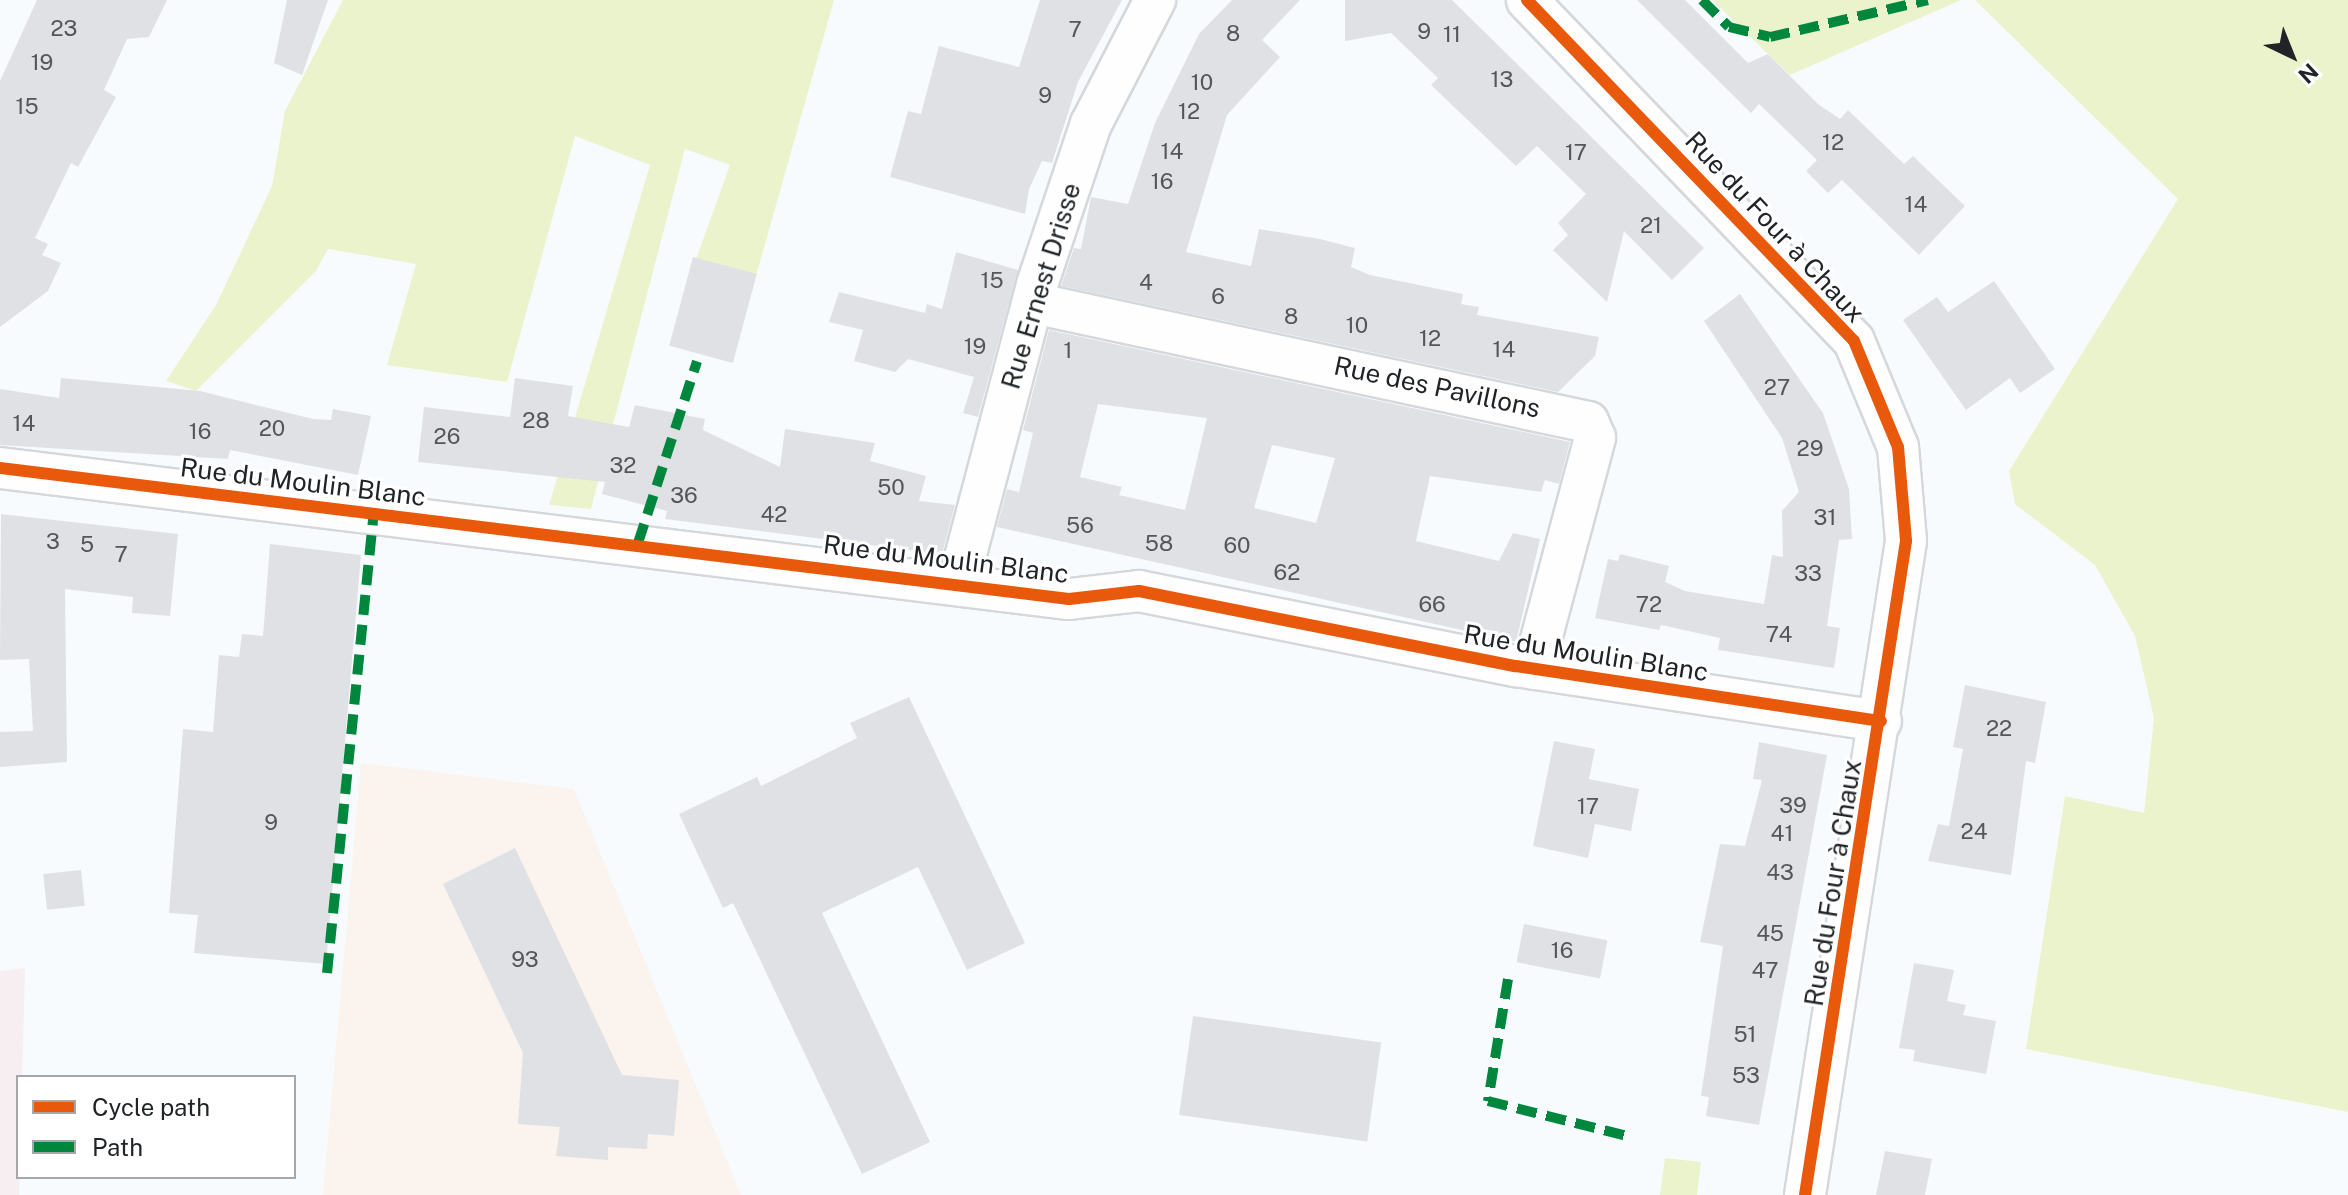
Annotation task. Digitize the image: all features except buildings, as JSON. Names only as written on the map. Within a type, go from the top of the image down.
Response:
[{"type":"street","name":"Rue Ernest Drisse","points":[[958,584],[1033,303],[1091,124],[1155,0]]},
{"type":"street","name":"Rue du Four à Chaux","points":[[1527,0],[1812,291],[1854,341],[1881,396],[1902,470],[1906,541],[1881,721],[1805,1195]]},
{"type":"street","name":"Rue des Pavillons","points":[[1033,303],[1588,422],[1595,438],[1533,669]]},
{"type":"street","name":"Rue du Moulin Blanc","points":[[0,468],[1069,599],[1139,591],[1533,669],[1881,721]]},
{"type":"shaded area","points":[[361,763],[574,789],[741,1195],[323,1195]]},
{"type":"shaded area","points":[[25,968],[22,1075],[16,1075],[16,1179],[19,1179],[19,1195],[0,1195],[0,971]]},
{"type":"green space","points":[[343,0],[834,0],[756,276],[695,262],[730,165],[685,149],[591,509],[549,505],[650,165],[575,136],[507,382],[387,365],[416,264],[328,249],[316,271],[196,391],[166,381],[216,305],[272,186],[285,111]]},
{"type":"green space","points":[[1712,0],[1961,0],[1790,75]]},
{"type":"green space","points":[[1975,0],[2348,0],[2348,1112],[2026,1049],[2065,796],[2144,813],[2154,718],[2135,636],[2095,565],[2015,504],[2009,471],[2178,199]]},
{"type":"green space","points":[[1665,1158],[1701,1162],[1697,1195],[1660,1195]]},
{"type":"marked path","points":[[1702,0],[1729,27],[1770,37],[1928,0]]},
{"type":"marked path","points":[[638,543],[697,361]]},
{"type":"marked path","points":[[327,973],[374,512]]},
{"type":"marked path","points":[[1508,979],[1488,1101],[1627,1136]]},
{"type":"cycle path","points":[[1527,0],[1854,341],[1898,447],[1906,541],[1805,1195]]},
{"type":"cycle path","points":[[0,468],[1069,599],[1139,591],[1516,666],[1881,721]]}]
